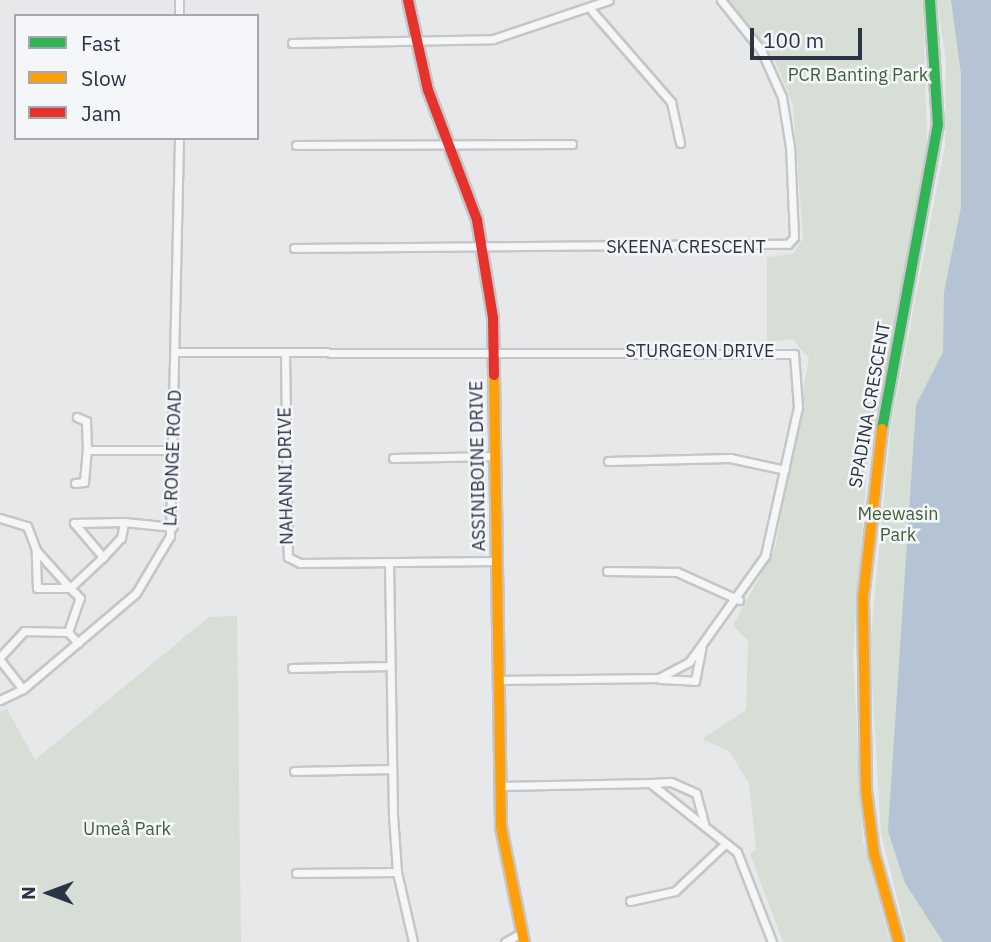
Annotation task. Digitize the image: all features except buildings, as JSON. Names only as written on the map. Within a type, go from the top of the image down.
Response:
[{"type":"street","name":"ASSINIBOINE DRIVE","points":[[408,0],[415,42],[485,248],[494,351],[500,786],[505,871],[523,937]]},
{"type":"street","points":[[292,43],[493,40],[592,11],[610,0]]},
{"type":"street","name":"SKEENA CRESCENT","points":[[485,248],[781,247],[792,241],[782,97],[761,50],[721,0]]},
{"type":"street","name":"SPADINA CRESCENT","points":[[899,942],[869,821],[862,644],[881,427],[938,125],[930,0]]},
{"type":"street","points":[[592,11],[671,102],[680,143]]},
{"type":"street","name":"LA RONGE ROAD","points":[[0,700],[23,689],[152,575],[173,527],[179,140]]},
{"type":"street","points":[[296,145],[572,144]]},
{"type":"street","points":[[294,248],[485,248]]},
{"type":"street","points":[[176,352],[494,351]]},
{"type":"street","name":"STURGEON DRIVE","points":[[494,351],[791,351],[797,358],[798,407],[765,556],[739,600],[701,649],[659,678]]},
{"type":"street","name":"NAHANNI DRIVE","points":[[285,352],[288,557],[300,563],[496,561]]},
{"type":"street","points":[[75,483],[83,482],[87,450],[86,422],[77,417]]},
{"type":"street","points":[[87,450],[175,450]]},
{"type":"street","points":[[393,458],[495,456]]},
{"type":"street","points":[[608,461],[730,458],[785,470]]},
{"type":"street","points":[[0,518],[26,526],[36,550],[79,598],[68,632]]},
{"type":"street","points":[[36,550],[37,588],[70,588],[121,538],[124,522]]},
{"type":"street","points":[[103,557],[74,523],[124,522],[173,527]]},
{"type":"street","points":[[389,562],[392,769],[397,872],[413,942]]},
{"type":"street","points":[[607,571],[696,576],[739,600]]},
{"type":"street","points":[[23,689],[0,658],[24,631],[68,632],[78,642]]},
{"type":"street","name":"STURGEON DRIVE","points":[[498,680],[659,678],[695,681],[701,649]]},
{"type":"street","points":[[292,668],[390,666]]},
{"type":"street","points":[[293,771],[392,769]]},
{"type":"street","points":[[500,786],[671,782],[696,793],[704,824]]},
{"type":"street","points":[[650,783],[704,824],[743,861],[772,942]]},
{"type":"street","points":[[630,901],[675,891],[725,845]]},
{"type":"street","points":[[296,873],[397,872]]},
{"type":"street","points":[[505,942],[523,937]]},
{"type":"green space","name":"PCR Banting Park","points":[[729,0],[923,0],[927,151],[867,469],[853,655],[863,841],[890,942],[783,942],[750,854],[756,849],[749,783],[729,751],[702,739],[746,710],[748,641],[733,625],[775,549],[809,358],[792,339],[767,342],[767,257],[793,254],[803,238],[793,104],[775,61]]},
{"type":"green space","name":"Meewasin Park","points":[[937,0],[957,0],[964,102],[960,942],[908,942],[881,833],[870,646],[891,425],[945,146],[946,61]]},
{"type":"green space","name":"Umeå Park","points":[[237,616],[241,942],[0,942],[0,712],[7,709],[35,760],[209,617]]},
{"type":"water","points":[[951,0],[991,0],[991,942],[943,942],[905,883],[888,831],[916,405],[943,352],[944,292],[961,207],[961,74]]},
{"type":"traffic: fast","points":[[882,429],[938,125],[930,0]]},
{"type":"traffic: slow","points":[[494,375],[501,827],[524,942]]},
{"type":"traffic: slow","points":[[882,429],[863,598],[866,790],[874,853],[899,942]]},
{"type":"traffic: jam","points":[[408,0],[428,90],[477,220],[493,318],[494,375]]}]
